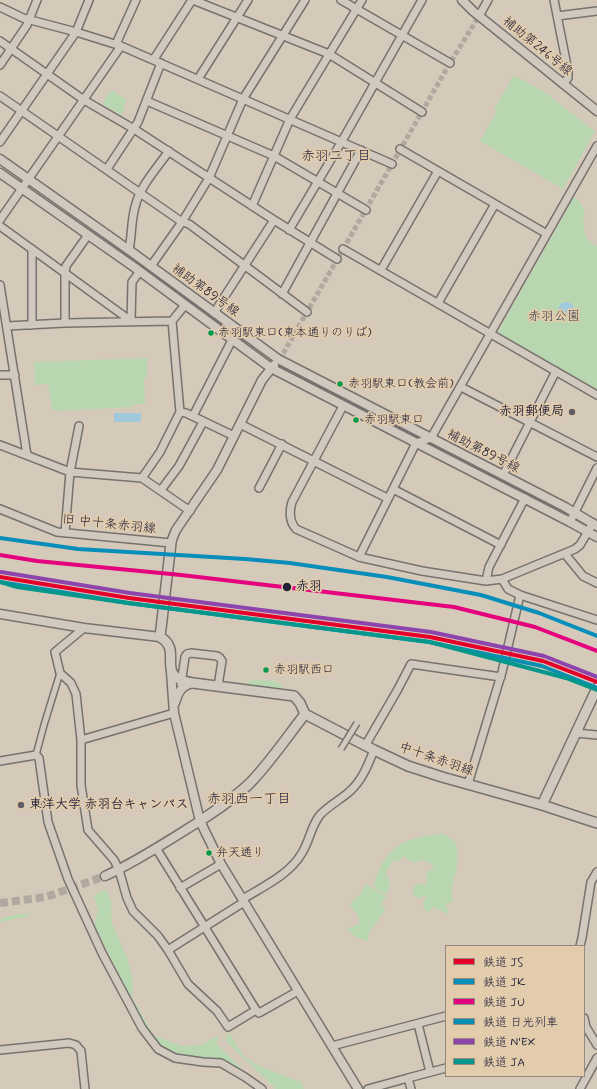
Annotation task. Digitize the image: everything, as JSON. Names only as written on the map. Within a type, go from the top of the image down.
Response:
[{"type":"main road","points":[[171,543],[160,637],[169,646],[171,672],[176,677],[193,683],[294,696],[300,702],[305,714],[265,766],[250,782],[231,800],[200,821]]},
{"type":"main road","points":[[542,805],[597,688]]},
{"type":"main road","name":"中十条赤羽線","points":[[305,714],[365,746],[408,766],[542,805],[597,823]]},
{"type":"street","points":[[0,65],[30,19],[37,0]]},
{"type":"street","points":[[0,142],[76,32],[88,0]]},
{"type":"street","points":[[0,220],[84,100],[119,45],[136,0]]},
{"type":"street","points":[[107,169],[134,129],[147,101],[157,61],[193,0],[330,54],[422,112]]},
{"type":"street","points":[[198,79],[248,0]]},
{"type":"street","points":[[151,266],[182,222],[209,178],[243,99],[305,0]]},
{"type":"street","points":[[341,0],[450,63]]},
{"type":"street","points":[[252,206],[290,119],[362,0]]},
{"type":"street","points":[[289,230],[342,141],[422,0]]},
{"type":"street","name":"補助第246号線","points":[[462,0],[479,16],[597,111]]},
{"type":"street","points":[[479,16],[488,0]]},
{"type":"street","points":[[554,0],[568,71],[568,78],[563,84]]},
{"type":"street","points":[[0,7],[23,18],[119,45],[392,164]]},
{"type":"street","points":[[557,16],[597,11]]},
{"type":"street","points":[[0,41],[84,100],[134,129],[289,230],[337,259]]},
{"type":"street","points":[[0,96],[107,169],[139,193],[182,222],[189,224],[307,312]]},
{"type":"street","points":[[147,101],[274,156],[366,210]]},
{"type":"street","points":[[359,558],[387,498],[416,443],[431,438],[597,146]]},
{"type":"street","points":[[400,149],[547,234]]},
{"type":"street","points":[[282,294],[361,150]]},
{"type":"street","points":[[129,250],[132,236],[132,221],[139,193],[169,151]]},
{"type":"street","name":"補助第89号線","points":[[0,159],[129,250],[278,359],[575,512],[595,524]]},
{"type":"street","points":[[381,270],[438,171]]},
{"type":"street","name":"補助第89号線","points":[[0,173],[140,271],[271,368],[525,498],[597,538]]},
{"type":"street","points":[[438,303],[494,204]]},
{"type":"street","points":[[214,313],[274,220]]},
{"type":"street","points":[[0,226],[132,321]]},
{"type":"street","points":[[65,323],[66,266],[88,234]]},
{"type":"street","points":[[32,249],[32,325]]},
{"type":"street","points":[[343,249],[597,395]]},
{"type":"street","points":[[132,321],[132,282],[140,271]]},
{"type":"street","points":[[0,285],[27,455]]},
{"type":"street","points":[[142,478],[160,452],[180,412],[172,321],[185,305]]},
{"type":"street","points":[[5,323],[32,325],[172,321]]},
{"type":"street","points":[[193,416],[232,340]]},
{"type":"street","points":[[171,543],[174,533],[217,470],[262,380],[278,359]]},
{"type":"street","points":[[503,475],[556,371]]},
{"type":"street","points":[[0,375],[15,375]]},
{"type":"street","points":[[460,387],[597,457]]},
{"type":"street","points":[[343,406],[292,502],[290,509],[291,522],[296,529],[359,558],[422,571],[486,581],[502,579],[575,549],[580,545],[587,532],[595,524]]},
{"type":"street","points":[[180,412],[193,416],[234,436]]},
{"type":"street","points":[[161,490],[179,466],[203,422]]},
{"type":"street","points":[[240,424],[387,498]]},
{"type":"street","points":[[65,533],[70,472],[79,426]]},
{"type":"street","points":[[259,488],[282,444]]},
{"type":"street","points":[[0,445],[70,472],[142,478],[190,511]]},
{"type":"street","points":[[570,522],[597,468]]},
{"type":"street","points":[[392,489],[501,545]]},
{"type":"street","points":[[486,581],[489,567],[525,498]]},
{"type":"street","name":"旧 中十条赤羽線","points":[[0,509],[57,532],[171,543]]},
{"type":"street","points":[[565,554],[583,576],[597,583]]},
{"type":"street","points":[[502,579],[508,589],[520,595],[597,620]]},
{"type":"street","points":[[468,784],[501,674],[520,595]]},
{"type":"street","points":[[0,614],[84,628],[160,637]]},
{"type":"street","points":[[84,628],[55,652],[60,673],[36,755],[39,758],[48,822],[68,879],[102,953],[142,1028],[158,1049],[175,1058],[221,1063],[262,1089]]},
{"type":"street","points":[[174,713],[176,698],[182,680],[185,657],[187,654],[191,653],[217,656],[220,658],[222,661],[218,686]]},
{"type":"street","points":[[365,746],[411,664],[501,674]]},
{"type":"street","points":[[171,672],[174,713],[200,821],[221,864],[358,1089]]},
{"type":"street","points":[[60,673],[71,683],[76,694],[81,740],[80,785],[88,830],[114,860],[133,911],[158,936],[188,984],[217,1011],[228,1027],[256,1010]]},
{"type":"street","points":[[176,698],[184,686],[193,683]]},
{"type":"street","points":[[81,740],[174,713]]},
{"type":"street","points":[[341,749],[357,722]]},
{"type":"street","points":[[576,733],[597,735]]},
{"type":"street","points":[[168,950],[205,928],[285,873],[302,853],[313,825],[322,813],[350,791],[360,780],[374,750]]},
{"type":"street","points":[[0,761],[36,755]]},
{"type":"street","points":[[105,876],[119,870],[200,821]]},
{"type":"street","points":[[156,848],[256,1010],[259,1013],[298,991]]},
{"type":"street","points":[[180,888],[221,864]]},
{"type":"street","points":[[580,945],[591,882],[597,872]]},
{"type":"street","points":[[332,1046],[445,1016]]},
{"type":"street","points":[[585,1023],[597,1045]]},
{"type":"street","points":[[418,1024],[430,1072]]},
{"type":"street","points":[[0,1050],[69,1043],[76,1045],[81,1051],[85,1089]]},
{"type":"street","points":[[580,1089],[597,1058]]},
{"type":"street","points":[[368,1089],[445,1068]]},
{"type":"street","points":[[408,1078],[411,1089]]},
{"type":"green space","points":[[514,75],[546,93],[595,131],[563,189],[480,141],[497,111],[494,109]]},
{"type":"green space","points":[[111,90],[127,100],[123,107],[125,109],[121,115],[102,104]]},
{"type":"green space","name":"赤羽公園","points":[[574,197],[579,201],[583,209],[585,218],[583,219],[587,238],[597,246],[597,391],[500,335],[498,332]]},
{"type":"green space","points":[[147,358],[147,377],[144,378],[145,404],[133,404],[133,407],[57,411],[52,409],[48,384],[35,385],[34,362]]},
{"type":"green space","points":[[256,680],[276,682],[282,686],[283,689],[281,691],[247,686],[246,684],[249,681]]},
{"type":"green space","points":[[443,833],[456,843],[458,854],[452,887],[452,902],[445,904],[448,914],[433,907],[429,912],[426,912],[423,905],[426,897],[423,895],[421,898],[418,898],[413,894],[413,888],[419,884],[427,884],[426,873],[434,867],[431,863],[422,860],[414,863],[403,856],[400,861],[393,861],[385,873],[389,878],[390,883],[387,894],[375,888],[376,876],[382,863],[396,847],[410,840]]},
{"type":"green space","points":[[366,884],[386,896],[381,905],[386,909],[368,934],[368,941],[356,937],[347,929],[359,924],[359,917],[350,905],[363,891]]},
{"type":"green space","points":[[106,889],[111,901],[112,924],[128,960],[133,983],[132,997],[154,1036],[184,1046],[202,1045],[218,1035],[217,1044],[247,1074],[222,1061],[176,1055],[159,1047],[143,1025],[94,924],[98,910],[94,896]]},
{"type":"green space","points":[[18,914],[29,914],[30,916],[0,922],[0,919]]},
{"type":"green space","points":[[228,1032],[245,1057],[257,1065],[301,1082],[304,1089],[275,1089],[226,1041]]},
{"type":"water","points":[[563,302],[569,302],[574,307],[572,316],[569,318],[563,318],[558,313],[558,307]]},
{"type":"water","points":[[114,413],[141,413],[141,422],[114,422]]},
{"type":"tunnel","points":[[278,359],[284,352],[450,63],[479,16]]},
{"type":"tunnel","points":[[0,903],[46,897],[105,876]]},
{"type":"rail line","name":"JK","points":[[0,538],[78,549],[290,563],[387,577],[481,595],[539,613],[597,636]]},
{"type":"rail line","name":"JU","points":[[0,555],[37,561],[181,575],[454,607],[535,627],[597,651]]},
{"type":"rail line","name":"N'EX","points":[[1,572],[130,593],[431,632],[544,656],[597,677]]},
{"type":"rail line","name":"JS","points":[[0,577],[129,598],[430,637],[543,661],[597,682]]},
{"type":"rail line","name":"日光列車","points":[[0,582],[128,603],[429,642],[542,666],[595,687]]},
{"type":"rail line","name":"JA","points":[[0,582],[17,587],[128,603],[430,642],[566,678],[597,690]]},
{"type":"place","name":"赤羽駅東口(東本通りのりば)","points":[[211,333]]},
{"type":"place","name":"赤羽駅東口(教会前)","points":[[340,384]]},
{"type":"place","name":"赤羽郵便局","points":[[572,412]]},
{"type":"place","name":"赤羽駅東口","points":[[356,420]]},
{"type":"place","name":"赤羽","points":[[287,587]]},
{"type":"place","name":"赤羽駅西口","points":[[266,670]]},
{"type":"place","name":"東洋大学 赤羽台キャンパス","points":[[21,805]]},
{"type":"place","name":"弁天通り","points":[[209,853]]},
{"type":"district","name":"赤羽二丁目","points":[[336,157]]},
{"type":"district","name":"赤羽西一丁目","points":[[249,800]]}]
